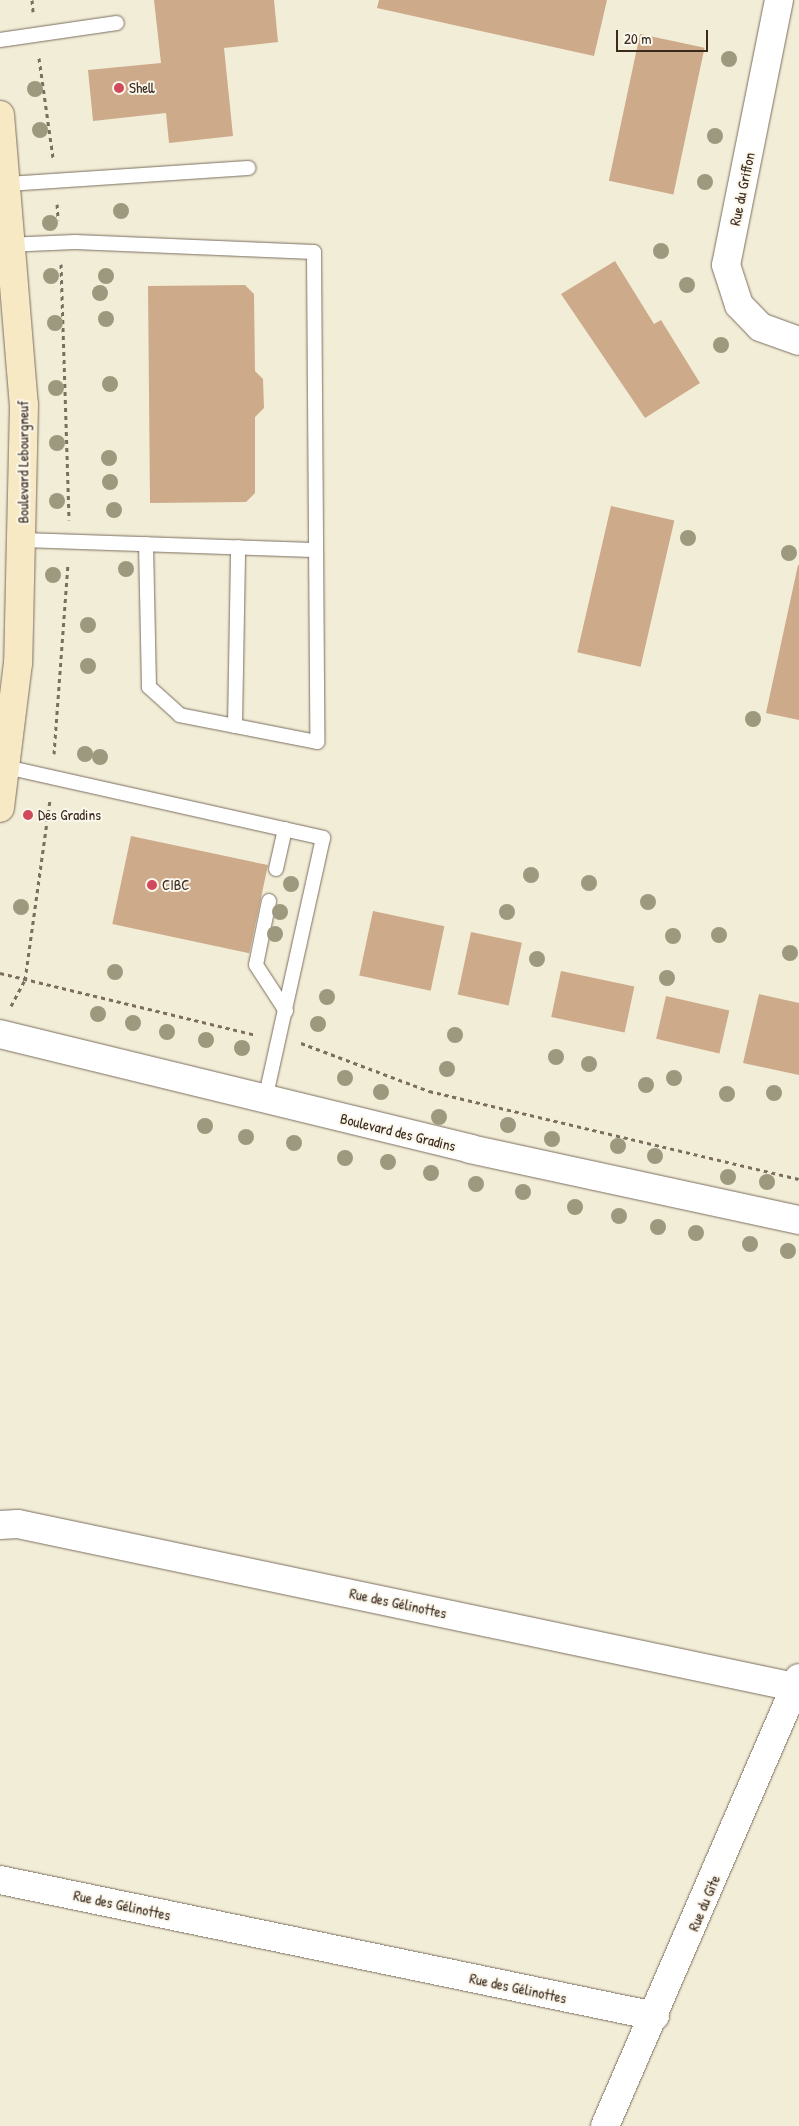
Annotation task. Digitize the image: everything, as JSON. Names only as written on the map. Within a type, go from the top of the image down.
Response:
[{"type":"main road","name":"Boulevard Lebourgneuf","points":[[0,115],[7,184],[6,245],[24,405],[23,540],[18,663],[0,808]]},
{"type":"street","name":"Rue du Griffon","points":[[779,0],[726,265],[739,304],[760,326],[799,341]]},
{"type":"street","name":"Boulevard des Gradins","points":[[0,1034],[470,1150],[799,1220]]},
{"type":"street","name":"Rue des Gélinottes","points":[[0,1525],[18,1524],[798,1685]]},
{"type":"street","name":"Rue du Gîte","points":[[605,2126],[655,2016],[798,1685]]},
{"type":"street","name":"Rue des Gélinottes","points":[[0,1880],[655,2016]]},
{"type":"lane","points":[[0,40],[116,23]]},
{"type":"lane","points":[[7,184],[248,168]]},
{"type":"lane","points":[[6,245],[75,242],[314,252],[313,550],[317,742],[180,715],[149,687],[146,544]]},
{"type":"lane","points":[[23,540],[313,550]]},
{"type":"lane","points":[[235,726],[238,547]]},
{"type":"lane","points":[[6,767],[322,838],[280,1040],[265,1100]]},
{"type":"lane","points":[[276,869],[285,829]]},
{"type":"lane","points":[[269,901],[256,965],[286,1011]]},
{"type":"path","points":[[0,973],[280,1040],[301,1043],[429,1091],[799,1179]]},
{"type":"building","points":[[154,0],[274,0],[278,42],[224,48],[233,136],[169,143],[166,113],[93,121],[88,70],[161,63]]},
{"type":"building","points":[[379,0],[607,0],[594,56],[377,8]]},
{"type":"building","points":[[640,34],[705,48],[673,194],[609,181]]},
{"type":"building","points":[[615,261],[654,324],[661,320],[700,383],[645,418],[561,294]]},
{"type":"building","points":[[245,285],[254,294],[255,371],[263,379],[264,408],[255,417],[255,493],[246,502],[150,503],[148,286]]},
{"type":"building","points":[[611,506],[674,521],[641,667],[577,652]]},
{"type":"building","points":[[799,565],[799,720],[766,713]]},
{"type":"building","points":[[131,836],[268,865],[249,953],[112,924]]},
{"type":"building","points":[[373,911],[444,926],[431,991],[359,976]]},
{"type":"building","points":[[471,932],[522,943],[509,1005],[458,995]]},
{"type":"building","points":[[561,971],[634,987],[625,1033],[551,1017]]},
{"type":"building","points":[[759,994],[799,1003],[799,1075],[743,1063]]},
{"type":"building","points":[[666,996],[729,1011],[719,1053],[656,1039]]},
{"type":"place","name":"Shell","points":[[119,88]]},
{"type":"place","name":"Des Gradins","points":[[28,815]]},
{"type":"place","name":"CIBC","points":[[152,885]]}]
